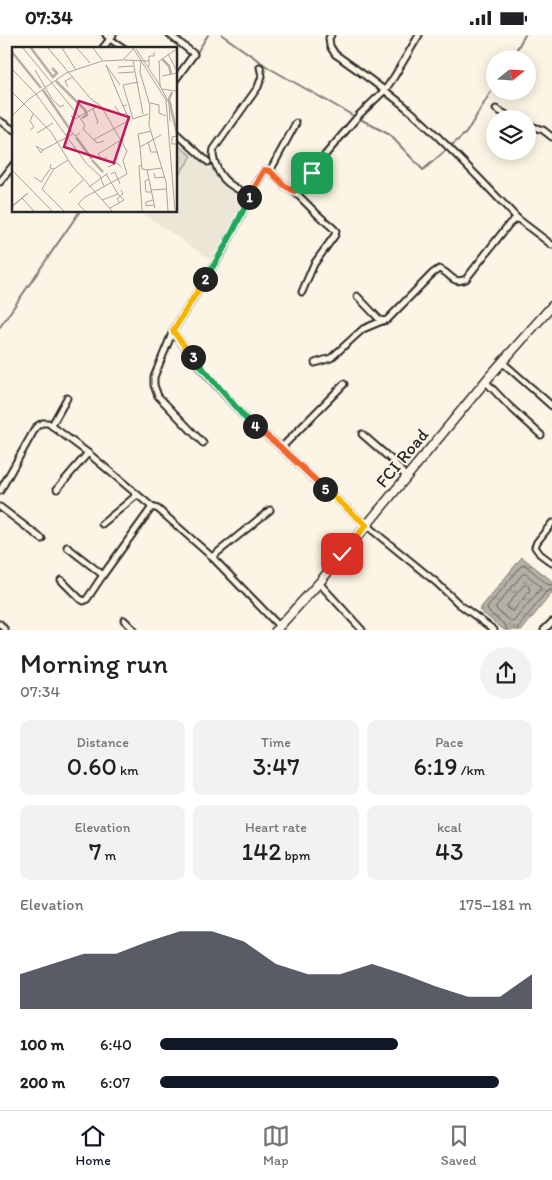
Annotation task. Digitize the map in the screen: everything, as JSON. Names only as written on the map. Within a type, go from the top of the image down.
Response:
[{"type":"street","points":[[170,35],[194,54],[178,76]]},
{"type":"street","points":[[331,35],[329,38],[330,46],[335,54],[385,90],[417,117],[518,219],[550,244],[552,237]]},
{"type":"street","points":[[294,191],[306,183],[325,155],[360,114],[385,90],[419,35]]},
{"type":"street","points":[[109,36],[123,47]]},
{"type":"street","points":[[250,195],[221,177],[213,156],[214,149],[258,87],[262,76],[260,67]]},
{"type":"street","points":[[0,121],[12,129]]},
{"type":"street","points":[[270,171],[296,123]]},
{"type":"street","points":[[536,128],[543,130],[552,137]]},
{"type":"street","points":[[178,135],[208,162]]},
{"type":"street","points":[[0,181],[12,166]]},
{"type":"street","points":[[203,443],[158,396],[154,385],[157,369],[173,331],[224,249],[250,195],[265,170],[270,171],[285,186],[294,191],[336,231],[314,264],[302,292]]},
{"type":"street","points":[[316,363],[331,358],[363,329],[387,320],[439,269],[454,280],[466,279],[509,224],[518,219]]},
{"type":"street","points":[[357,296],[382,321]]},
{"type":"street","name":"FCI Road","points":[[278,628],[319,583],[485,381],[551,311]]},
{"type":"street","points":[[173,331],[200,367],[246,419],[366,525],[437,583],[459,604],[494,630]]},
{"type":"street","points":[[502,362],[552,406]]},
{"type":"street","points":[[485,381],[541,435]]},
{"type":"street","points":[[281,448],[344,384]]},
{"type":"street","points":[[52,425],[67,398]]},
{"type":"street","points":[[0,491],[36,427],[43,423],[48,423],[88,453],[152,507],[158,509],[212,557],[278,628]]},
{"type":"street","points":[[362,434],[394,462],[406,477]]},
{"type":"street","points":[[57,489],[88,453]]},
{"type":"street","points":[[102,524],[137,495]]},
{"type":"street","points":[[0,507],[42,539]]},
{"type":"street","points":[[61,581],[80,599],[84,601],[87,599],[152,507]]},
{"type":"street","points":[[212,557],[270,510]]},
{"type":"street","points":[[552,523],[535,547],[540,554],[552,563]]},
{"type":"street","points":[[67,547],[103,575]]},
{"type":"street","points":[[319,583],[362,630]]},
{"type":"street","points":[[124,621],[134,630]]},
{"type":"street","points":[[544,630],[552,622]]},
{"type":"street","points":[[0,624],[5,630]]},
{"type":"shaded area","points":[[178,140],[254,194],[214,262],[142,213],[178,213]]},
{"type":"shaded area","points":[[178,146],[192,156],[178,176]]},
{"type":"water","points":[[522,557],[552,581],[552,593],[522,630],[504,630],[479,610]]},
{"type":"waterway","points":[[196,54],[208,35]]},
{"type":"waterway","points":[[222,35],[269,68],[352,115]]},
{"type":"waterway","points":[[516,50],[525,35]]},
{"type":"waterway","points":[[362,120],[390,135],[423,170],[466,133],[486,100]]},
{"type":"waterway","points":[[0,327],[79,213]]},
{"type":"route","points":[[312,173],[306,183],[294,191],[285,186],[270,171],[265,170],[250,195],[224,249],[173,331],[200,367],[246,419],[278,445],[366,525],[342,554]]}]
